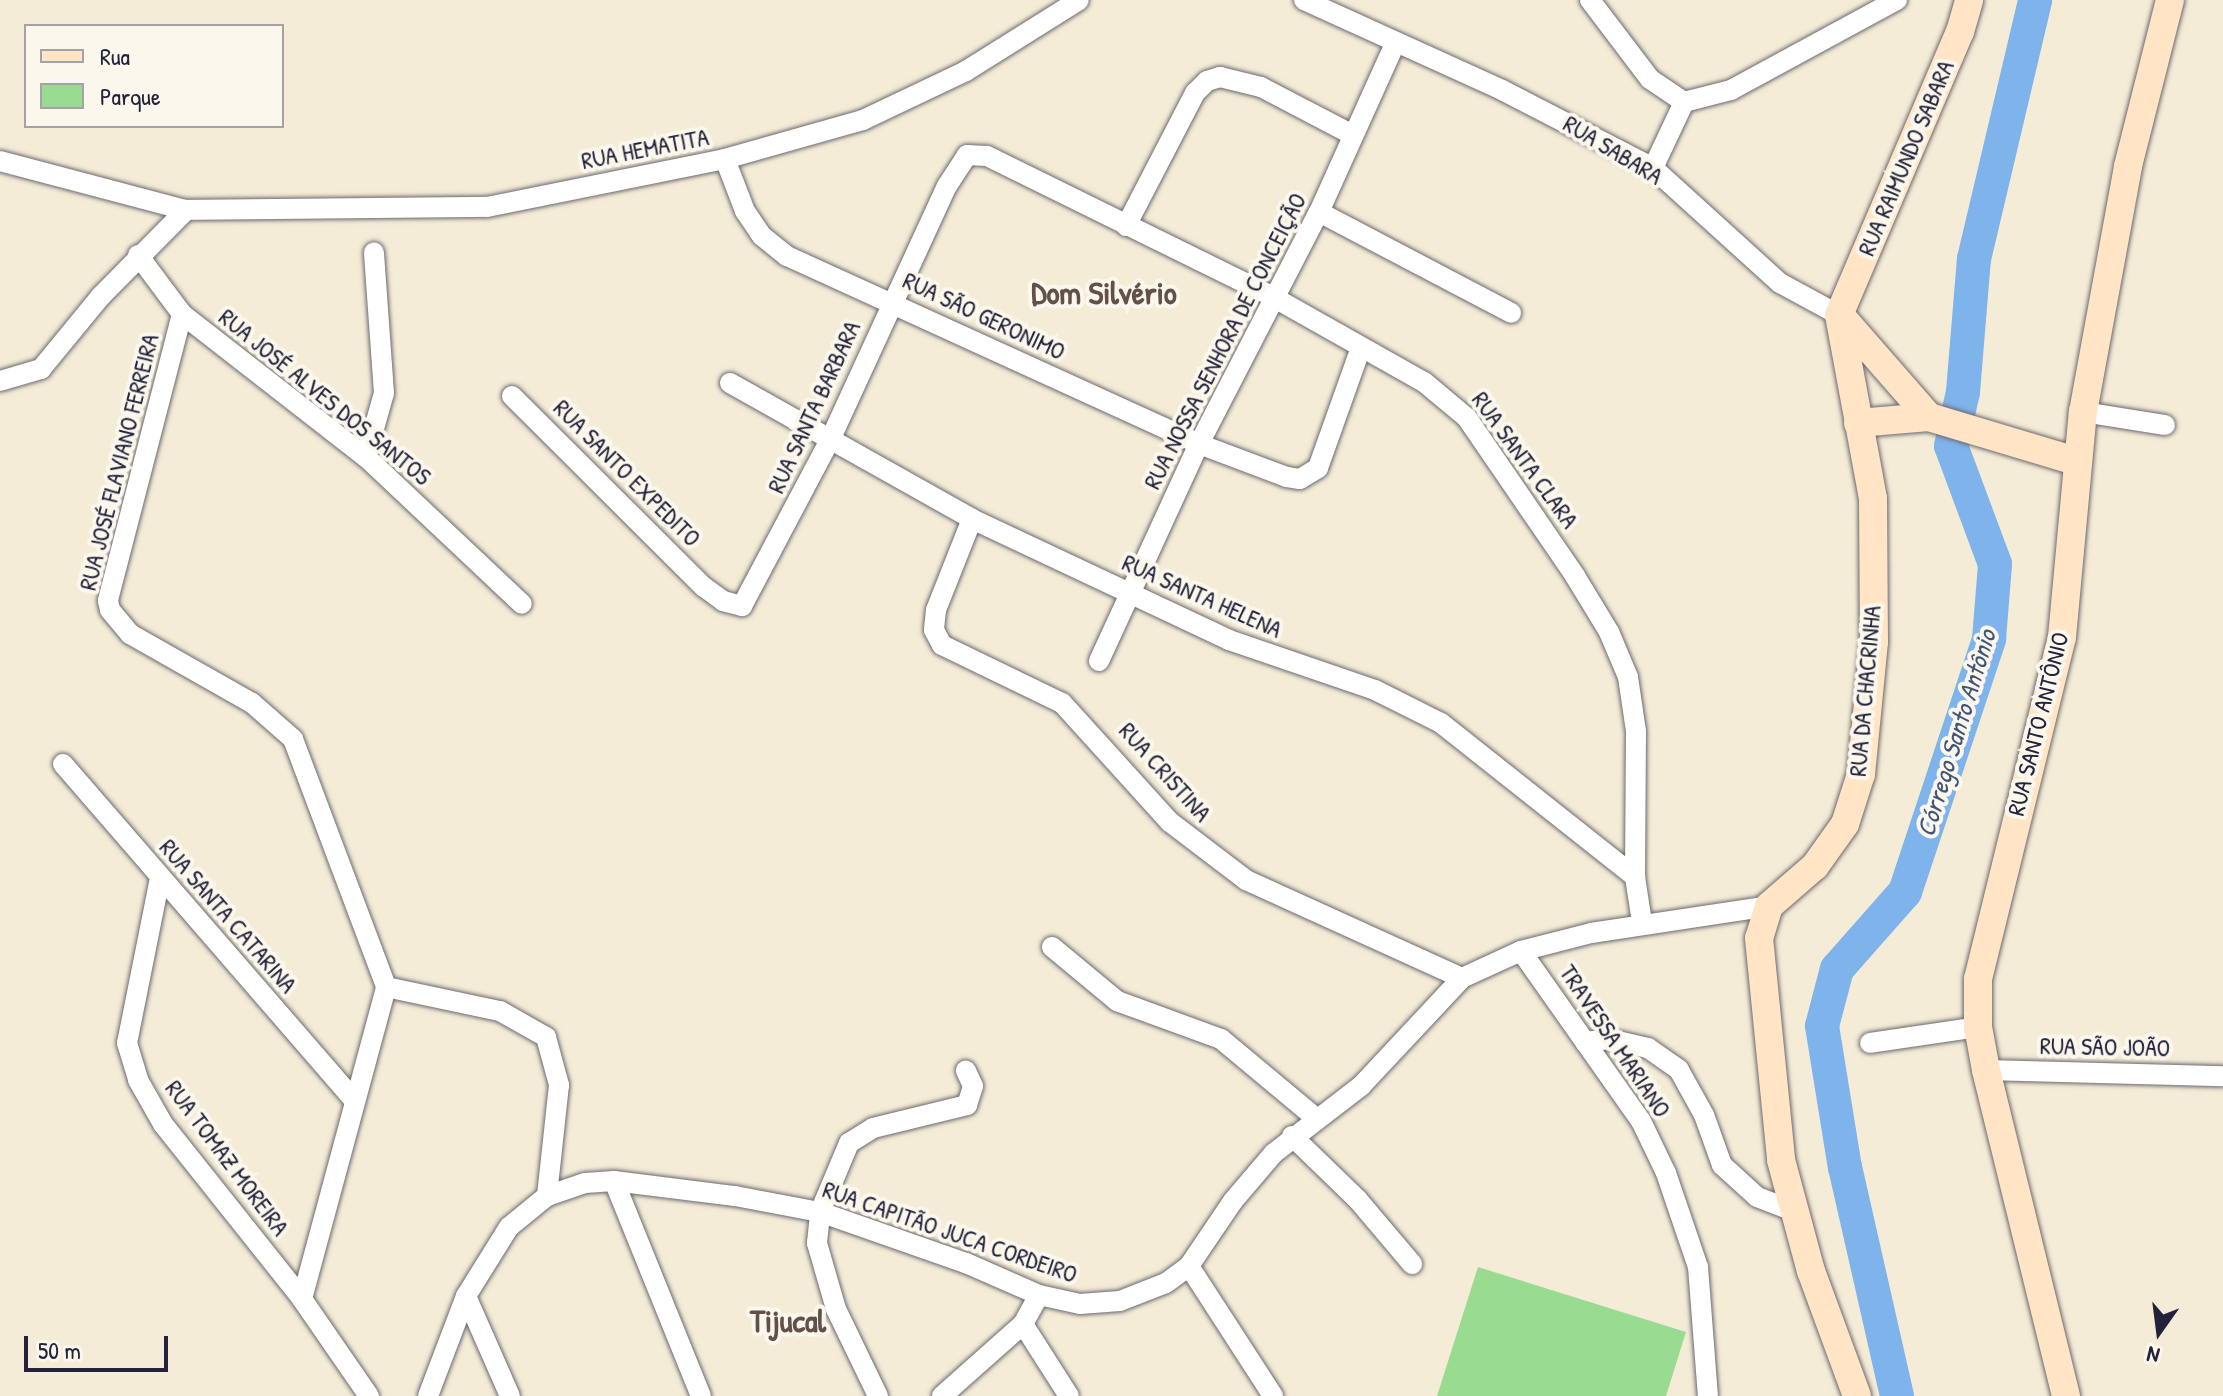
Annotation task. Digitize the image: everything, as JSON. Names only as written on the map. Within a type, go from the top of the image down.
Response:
[{"type":"main road","name":"RUA RAIMUNDO SABARA","points":[[1839,315],[1960,32],[1969,0]]},
{"type":"main road","name":"RUA SANTO ANTÔNIO","points":[[2066,1396],[1978,1027],[1986,931],[2062,637],[2076,461],[2083,412],[2128,166],[2170,0]]},
{"type":"main road","points":[[1839,315],[1934,419]]},
{"type":"main road","points":[[1839,315],[1858,423],[1934,419],[2076,461]]},
{"type":"main road","name":"RUA DA CHACRINHA","points":[[1769,906],[1815,866],[1845,824],[1861,774],[1874,642],[1873,499],[1858,423]]},
{"type":"main road","points":[[1769,906],[1759,938],[1781,1160],[1794,1211],[1857,1396]]},
{"type":"street","name":"RUA HEMATITA","points":[[0,161],[186,210],[487,207],[725,159],[863,120],[966,71],[1079,0]]},
{"type":"street","name":"RUA SABARA","points":[[1304,0],[1395,44],[1502,90],[1653,168],[1780,283],[1839,315]]},
{"type":"street","points":[[1590,0],[1650,79],[1684,102],[1731,90],[1897,0]]},
{"type":"street","name":"RUA NOSSA SENHORA DE CONCEIÇÃO","points":[[1099,661],[1199,444],[1319,212],[1395,44]]},
{"type":"street","points":[[1126,226],[1195,93],[1207,81],[1220,77],[1261,87],[1353,135]]},
{"type":"street","points":[[1653,168],[1684,102]]},
{"type":"street","name":"RUA SANTA CLARA","points":[[947,186],[967,155],[978,152],[1273,297],[1424,382],[1467,418],[1609,632],[1628,677],[1636,731],[1635,877],[1642,922]]},
{"type":"street","name":"RUA SÃO GERONIMO","points":[[725,159],[745,211],[762,236],[823,276],[892,301],[1199,444],[1267,470],[1300,479],[1318,468],[1361,347]]},
{"type":"street","name":"RUA SANTA BARBARA","points":[[704,587],[733,606],[749,600],[830,440],[947,186]]},
{"type":"street","points":[[0,381],[41,369],[138,255],[186,210]]},
{"type":"street","points":[[1319,212],[1511,313]]},
{"type":"street","points":[[366,457],[384,393],[374,252]]},
{"type":"street","name":"RUA JOSÉ ALVES DOS SANTOS","points":[[138,255],[182,314],[366,457],[522,604]]},
{"type":"street","name":"RUA JOSÉ FLAVIANO FERREIRA","points":[[182,314],[108,601],[110,610],[130,634],[252,703],[293,739],[386,987]]},
{"type":"street","name":"RUA SANTA HELENA","points":[[730,383],[972,519],[1229,640],[1375,690],[1441,723],[1635,877]]},
{"type":"street","name":"RUA SANTO EXPEDITO","points":[[512,396],[704,587]]},
{"type":"street","points":[[2083,412],[2165,425]]},
{"type":"street","name":"RUA CRISTINA","points":[[972,519],[936,610],[934,630],[942,645],[963,658],[1062,703],[1170,822],[1246,880],[1462,978]]},
{"type":"street","name":"RUA SANTA CATARINA","points":[[63,764],[355,1101]]},
{"type":"street","name":"RUA TOMAZ MOREIRA","points":[[160,878],[127,1043],[138,1080],[163,1124],[302,1299],[369,1396]]},
{"type":"street","name":"RUA CAPITÃO JUCA CORDEIRO","points":[[428,1396],[466,1296],[509,1227],[547,1196],[585,1183],[614,1181],[820,1212],[966,1263],[1039,1295],[1080,1304],[1120,1301],[1166,1283],[1189,1266],[1240,1192],[1292,1136],[1372,1075],[1462,978],[1521,951],[1642,922],[1769,906]]},
{"type":"street","points":[[1052,947],[1117,1001],[1221,1039],[1317,1119]]},
{"type":"street","name":"TRAVESSA MARIANO","points":[[1521,951],[1641,1121],[1666,1173],[1698,1267],[1708,1396]]},
{"type":"street","points":[[302,1299],[386,987],[500,1011],[546,1037],[555,1055],[559,1085],[547,1196]]},
{"type":"street","points":[[1870,1043],[1978,1027]]},
{"type":"street","points":[[1585,1042],[1609,1039],[1648,1048],[1679,1070],[1704,1115],[1722,1165],[1757,1197],[1794,1211]]},
{"type":"street","name":"RUA SÃO JOÃO","points":[[1986,1070],[2223,1076]]},
{"type":"street","points":[[878,1396],[836,1309],[817,1243],[820,1212],[849,1143],[873,1128],[967,1105],[973,1086],[966,1071]]},
{"type":"street","points":[[1292,1136],[1358,1200],[1412,1264]]},
{"type":"street","points":[[614,1181],[701,1396]]},
{"type":"street","points":[[1189,1266],[1273,1396]]},
{"type":"street","points":[[942,1396],[1023,1324],[1039,1295]]},
{"type":"street","points":[[466,1296],[510,1396]]},
{"type":"street","points":[[1023,1324],[1069,1396]]},
{"type":"green space","points":[[1478,1267],[1686,1332],[1666,1396],[1437,1396]]},
{"type":"waterway","name":"Córrego Santo Antônio","points":[[1897,1396],[1845,1168],[1822,1026],[1837,969],[1905,892],[1989,639],[1995,564],[1951,446],[1963,392],[1974,259],[2035,0]]},
{"type":"district","name":"Dom Silvério","points":[[1104,293]]},
{"type":"district","name":"Tijucal","points":[[788,1321]]}]
